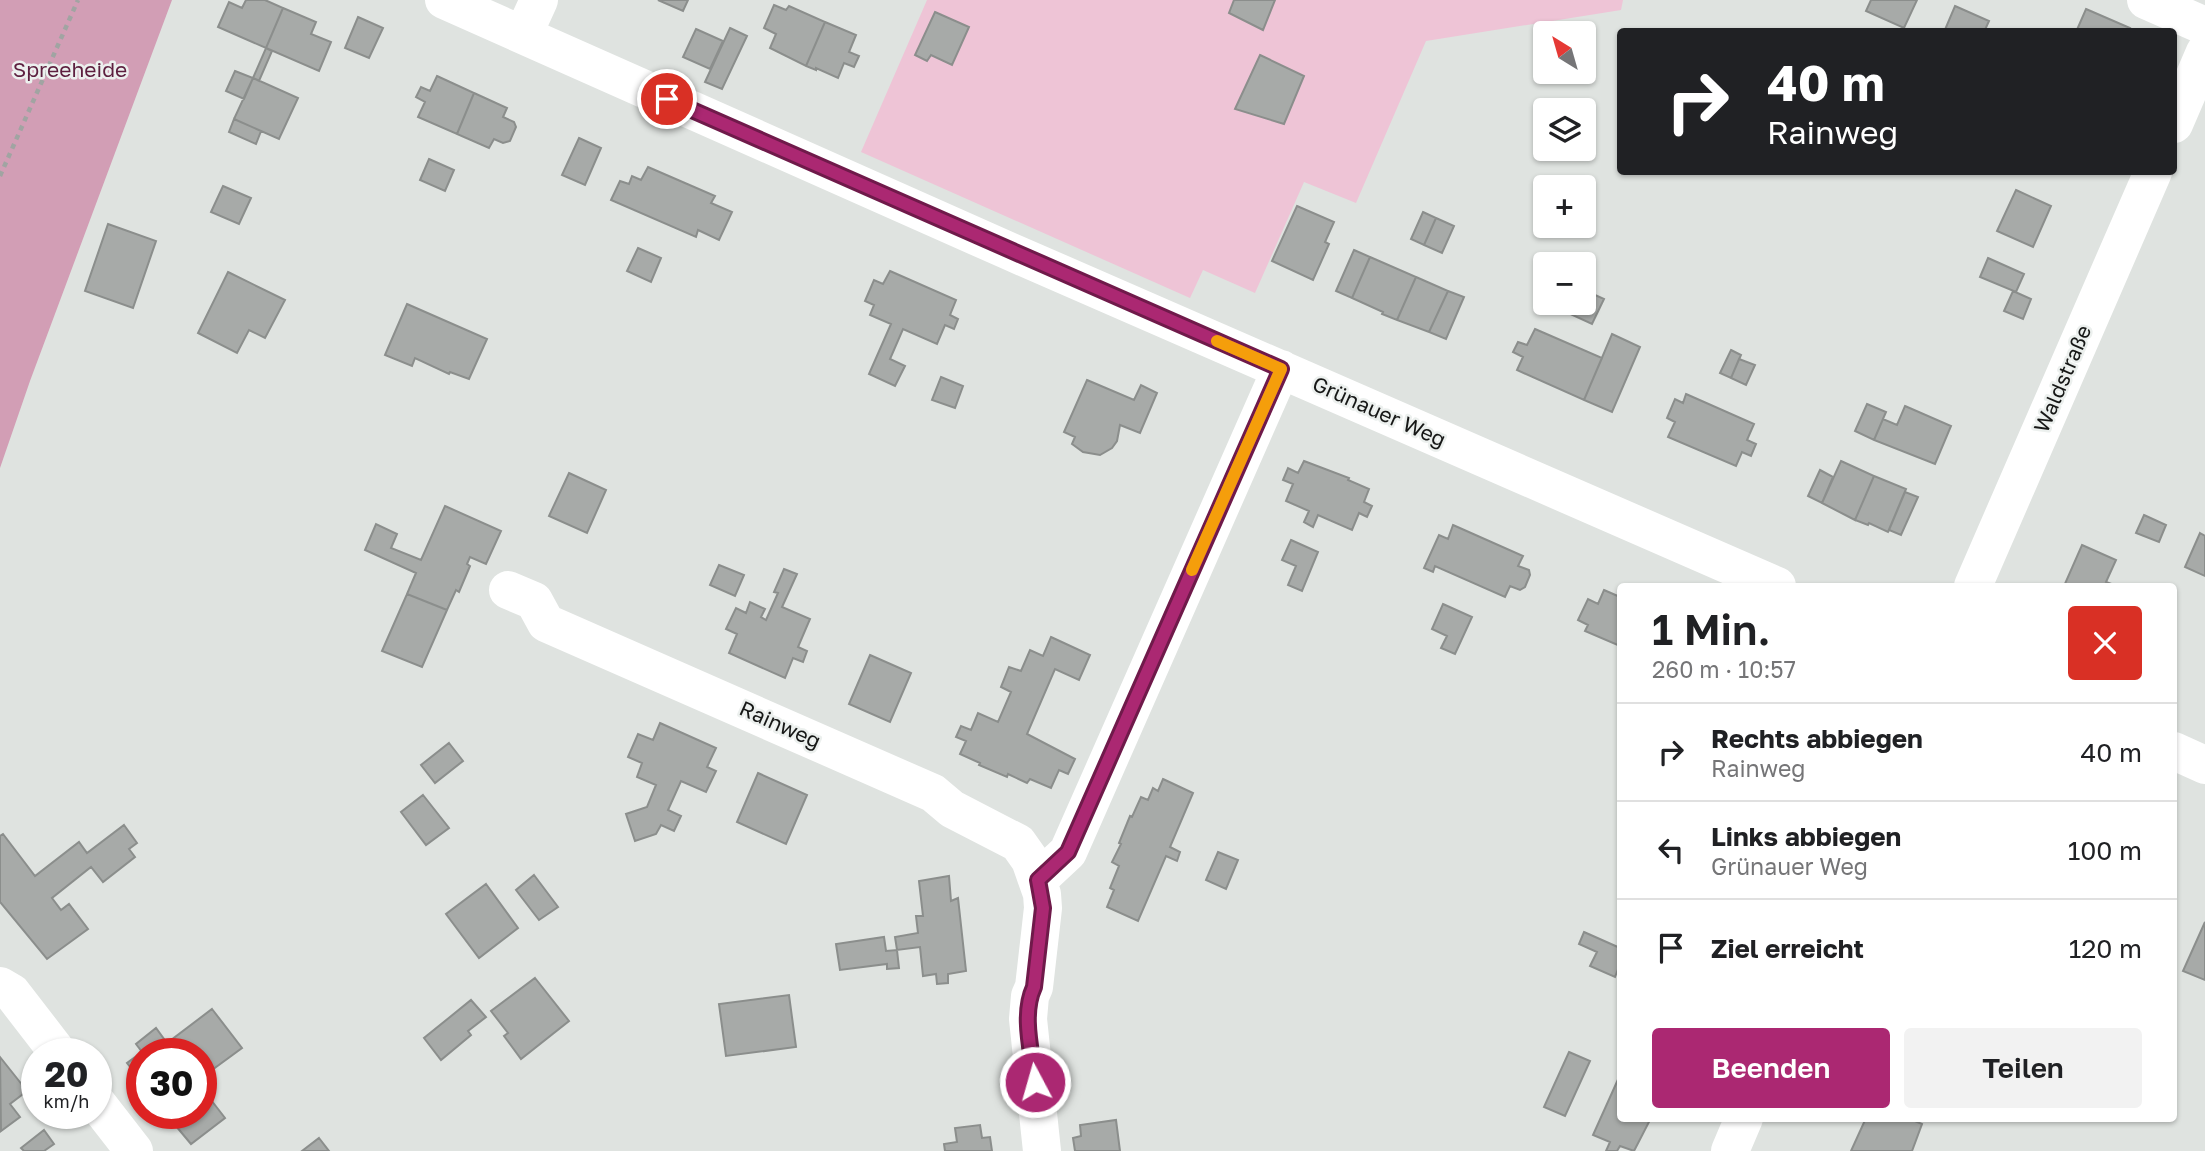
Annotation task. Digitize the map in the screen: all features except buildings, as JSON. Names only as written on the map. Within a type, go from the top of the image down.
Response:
[{"type":"street","name":"Grünauer Weg","points":[[444,0],[1770,583]]},
{"type":"street","points":[[523,35],[539,0]]},
{"type":"street","points":[[2146,0],[2205,26]]},
{"type":"street","points":[[2177,117],[2205,52]]},
{"type":"street","name":"Waldstraße","points":[[1974,583],[2151,175]]},
{"type":"street","points":[[1038,880],[1068,852],[1281,369]]},
{"type":"street","name":"Rainweg","points":[[508,590],[534,601],[546,623],[933,793],[952,809],[1018,843],[1030,860],[1038,880],[1043,908],[1028,1019],[1042,1151]]},
{"type":"street","points":[[2177,752],[2205,765]]},
{"type":"street","points":[[0,986],[12,993],[47,1038]]},
{"type":"street","points":[[1730,1151],[1742,1122]]},
{"type":"street","points":[[112,1123],[134,1151]]},
{"type":"path","points":[[0,176],[78,0]]},
{"type":"shaded area","points":[[927,0],[1623,0],[1621,10],[1552,21],[1533,21],[1533,24],[1426,41],[1356,203],[1304,182],[1255,293],[1203,270],[1190,298],[861,152]]},
{"type":"green space","name":"Spreeheide","points":[[0,0],[172,0],[0,468]]},
{"type":"slow traffic","points":[[1192,570],[1281,369],[1217,341]]},
{"type":"route","points":[[667,99],[1281,369],[1068,852],[1038,880],[1043,908],[1028,1019],[1035,1082]]}]
